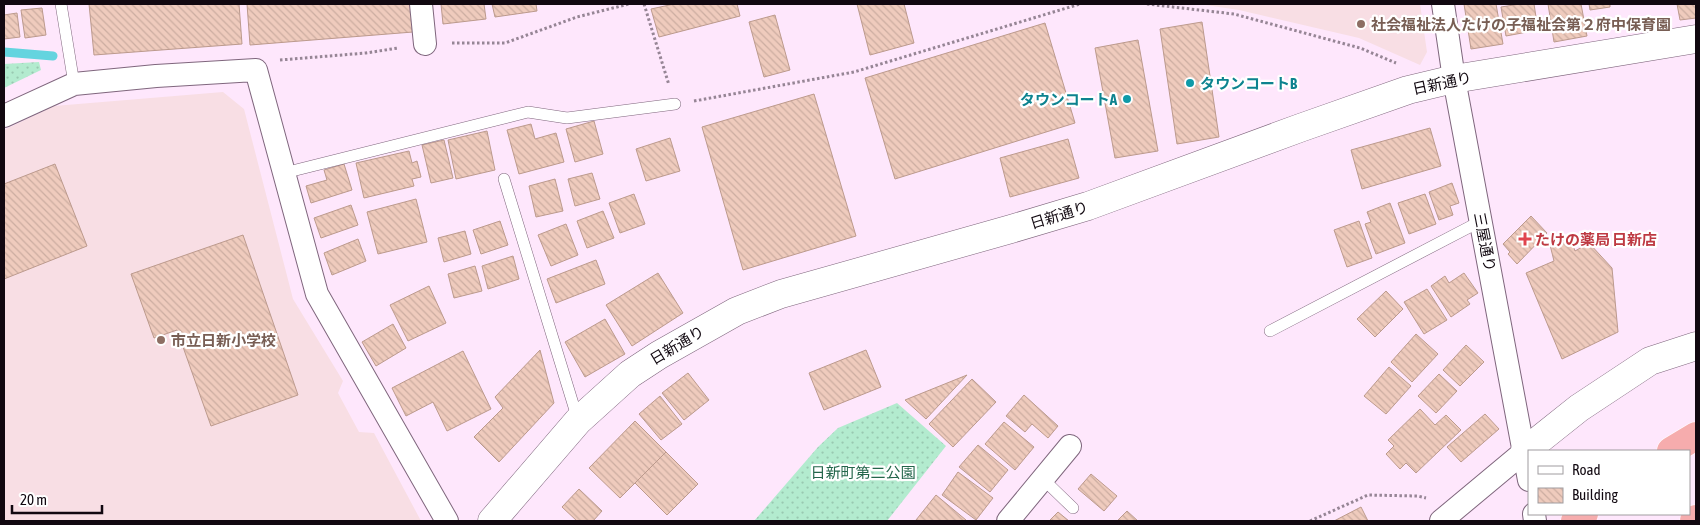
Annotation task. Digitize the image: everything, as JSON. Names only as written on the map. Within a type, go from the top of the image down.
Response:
[{"type":"highway","points":[[1672,450],[1696,436]]},
{"type":"street","points":[[421,4],[425,44]]},
{"type":"street","name":"三屋通り","points":[[1443,4],[1454,80],[1528,473]]},
{"type":"street","name":"日新通り","points":[[492,521],[578,421],[630,374],[658,354],[737,311],[781,294],[1011,230],[1088,206],[1408,90],[1454,80],[1696,39]]},
{"type":"street","points":[[4,116],[74,84],[156,76],[256,70],[317,294],[447,521]]},
{"type":"street","points":[[1450,514],[1579,408],[1650,362],[1696,346]]},
{"type":"street","points":[[1008,521],[1070,446]]},
{"type":"lane","points":[[61,4],[74,84]]},
{"type":"lane","points":[[284,173],[528,112],[567,118],[675,104]]},
{"type":"lane","points":[[504,179],[578,421]]},
{"type":"lane","points":[[1270,332],[1481,220]]},
{"type":"lane","points":[[1043,479],[1073,508]]},
{"type":"path","points":[[577,17],[629,4]]},
{"type":"path","points":[[644,4],[675,104],[854,72],[1080,4]]},
{"type":"path","points":[[1147,4],[1234,14],[1360,48],[1396,63]]},
{"type":"path","points":[[1310,521],[1368,495],[1418,496],[1450,514]]},
{"type":"shaded area","name":"社会福祉法人たけの子福祉会第２府中保育園","points":[[1199,4],[1420,4],[1427,52],[1420,65],[1359,38],[1239,10]]},
{"type":"shaded area","name":"市立日新小学校","points":[[223,92],[244,109],[293,299],[343,381],[338,393],[359,432],[374,433],[421,521],[4,521],[4,130],[54,106]]},
{"type":"green space","points":[[39,62],[41,70],[4,88],[4,64]]},
{"type":"green space","name":"日新町第二公園","points":[[897,403],[946,446],[887,521],[754,521],[818,447],[838,428]]},
{"type":"building","points":[[89,4],[239,4],[242,44],[94,55]]},
{"type":"building","points":[[247,4],[411,4],[413,32],[250,45]]},
{"type":"building","points":[[441,4],[484,4],[486,19],[443,24]]},
{"type":"building","points":[[492,4],[536,4],[537,11],[495,17]]},
{"type":"building","points":[[674,4],[737,4],[740,16],[659,37],[651,9]]},
{"type":"building","points":[[857,4],[904,4],[914,43],[870,55]]},
{"type":"building","points":[[1464,4],[1496,4],[1503,44],[1471,49]]},
{"type":"building","points":[[1534,4],[1538,30],[1506,36],[1501,7]]},
{"type":"building","points":[[1548,4],[1581,4],[1587,36],[1554,42]]},
{"type":"building","points":[[1589,4],[1610,4],[1610,7],[1590,10]]},
{"type":"building","points":[[1677,4],[1696,4],[1696,18],[1680,20]]},
{"type":"building","points":[[42,8],[46,35],[25,38],[21,10]]},
{"type":"building","points":[[17,13],[20,37],[4,39],[4,15]]},
{"type":"building","points":[[775,15],[790,70],[764,77],[749,22]]},
{"type":"building","name":"タウンコートB","points":[[1202,22],[1219,137],[1177,144],[1160,29]]},
{"type":"building","points":[[1045,23],[1075,123],[895,179],[865,78]]},
{"type":"building","name":"タウンコートA","points":[[1138,40],[1158,151],[1115,158],[1095,48]]},
{"type":"building","points":[[814,94],[856,236],[743,270],[702,127]]},
{"type":"building","points":[[594,121],[603,154],[575,162],[566,129]]},
{"type":"building","points":[[531,124],[535,139],[556,133],[564,162],[519,174],[507,130]]},
{"type":"building","points":[[1430,128],[1441,166],[1362,189],[1351,150]]},
{"type":"building","points":[[487,131],[495,170],[456,179],[448,140]]},
{"type":"building","points":[[670,138],[680,171],[646,181],[636,149]]},
{"type":"building","points":[[1068,139],[1079,178],[1010,197],[1000,158]]},
{"type":"building","points":[[444,140],[453,178],[431,183],[422,145]]},
{"type":"building","points":[[409,151],[412,163],[417,161],[421,177],[412,179],[414,186],[364,198],[356,163]]},
{"type":"building","points":[[55,164],[87,246],[4,279],[4,184]]},
{"type":"building","points":[[344,164],[352,190],[311,203],[306,186],[327,180],[324,170]]},
{"type":"building","points":[[592,173],[600,199],[575,206],[568,179]]},
{"type":"building","points":[[555,179],[563,211],[536,217],[529,186]]},
{"type":"building","points":[[1452,183],[1459,203],[1450,206],[1453,215],[1439,220],[1429,192]]},
{"type":"building","points":[[634,194],[645,224],[620,233],[609,203]]},
{"type":"building","points":[[1425,194],[1436,224],[1409,234],[1398,203]]},
{"type":"building","points":[[416,199],[427,242],[378,254],[367,212]]},
{"type":"building","points":[[1390,203],[1405,243],[1376,254],[1365,224],[1371,222],[1367,212]]},
{"type":"building","points":[[351,205],[358,225],[321,238],[314,218]]},
{"type":"building","points":[[603,211],[614,238],[587,248],[577,221]]},
{"type":"building","name":"たけの薬局 日新店","points":[[1531,216],[1547,233],[1517,264],[1508,254],[1510,252],[1503,244]]},
{"type":"building","points":[[500,221],[508,245],[481,254],[473,230]]},
{"type":"building","points":[[1359,221],[1372,258],[1347,267],[1334,230]]},
{"type":"building","points":[[566,224],[578,255],[551,266],[538,235]]},
{"type":"building","points":[[465,231],[471,254],[444,262],[438,238]]},
{"type":"building","points":[[243,235],[298,395],[211,426],[177,330],[154,338],[131,274]]},
{"type":"building","points":[[1570,238],[1575,251],[1589,243],[1612,268],[1618,332],[1562,359],[1526,273],[1554,261],[1550,245]]},
{"type":"building","points":[[358,239],[366,261],[332,275],[324,253]]},
{"type":"building","points":[[513,256],[519,279],[488,289],[482,266]]},
{"type":"building","points":[[596,260],[605,284],[556,303],[547,279]]},
{"type":"building","points":[[475,266],[482,291],[454,298],[448,274]]},
{"type":"building","points":[[658,273],[683,313],[632,346],[606,305]]},
{"type":"building","points":[[1464,273],[1478,293],[1467,300],[1470,304],[1451,317],[1431,286],[1445,276],[1449,283]]},
{"type":"building","points":[[429,286],[446,323],[408,341],[390,305]]},
{"type":"building","points":[[1427,289],[1447,320],[1424,334],[1404,302]]},
{"type":"building","points":[[1386,291],[1403,309],[1375,337],[1357,319]]},
{"type":"building","points":[[605,319],[625,354],[585,377],[565,342]]},
{"type":"building","points":[[393,324],[406,348],[376,366],[362,342]]},
{"type":"building","points":[[1416,334],[1438,354],[1412,382],[1391,362]]},
{"type":"building","points":[[1466,345],[1484,362],[1460,386],[1443,370]]},
{"type":"building","points":[[540,350],[554,403],[499,462],[474,437],[503,408],[495,397]]},
{"type":"building","points":[[866,350],[881,387],[824,410],[809,373]]},
{"type":"building","points":[[463,351],[491,409],[447,431],[433,402],[406,416],[392,388]]},
{"type":"building","points":[[1389,367],[1411,386],[1386,414],[1364,396]]},
{"type":"building","points":[[688,373],[709,400],[684,420],[662,393]]},
{"type":"building","points":[[1439,374],[1457,391],[1436,413],[1418,396]]},
{"type":"building","points":[[967,375],[926,419],[905,400]]},
{"type":"building","points":[[972,379],[996,402],[953,447],[929,424]]},
{"type":"building","points":[[1024,395],[1058,426],[1048,438],[1032,424],[1025,432],[1006,416]]},
{"type":"building","points":[[660,396],[682,424],[661,440],[639,414]]},
{"type":"building","points":[[1420,409],[1435,425],[1446,415],[1461,430],[1416,473],[1406,463],[1400,469],[1386,454],[1394,446],[1388,440]]},
{"type":"building","points":[[1485,414],[1499,429],[1461,462],[1447,447]]},
{"type":"building","points":[[635,421],[666,452],[620,498],[589,468]]},
{"type":"building","points":[[1004,422],[1034,447],[1015,470],[985,444]]},
{"type":"building","points":[[978,445],[1008,470],[990,492],[959,467]]},
{"type":"building","points":[[666,452],[698,484],[667,515],[635,483]]},
{"type":"building","points":[[958,472],[993,498],[976,520],[942,495]]},
{"type":"building","points":[[1091,474],[1117,496],[1104,511],[1078,489]]},
{"type":"building","points":[[579,489],[602,511],[593,521],[577,521],[562,507]]},
{"type":"building","points":[[936,495],[966,520],[917,521]]},
{"type":"building","points":[[1361,507],[1368,521],[1334,521]]},
{"type":"building","points":[[1127,511],[1138,521],[1117,521]]},
{"type":"building","points":[[1058,512],[1069,521],[1049,521]]},
{"type":"waterway","points":[[4,52],[53,56]]},
{"type":"place","name":"社会福祉法人たけの子福祉会第２府中保育園","points":[[1361,24]]},
{"type":"place","name":"タウンコートB","points":[[1190,83]]},
{"type":"place","name":"タウンコートA","points":[[1127,99]]},
{"type":"place","name":"たけの薬局 日新店","points":[[1525,239]]},
{"type":"place","name":"市立日新小学校","points":[[161,340]]}]
